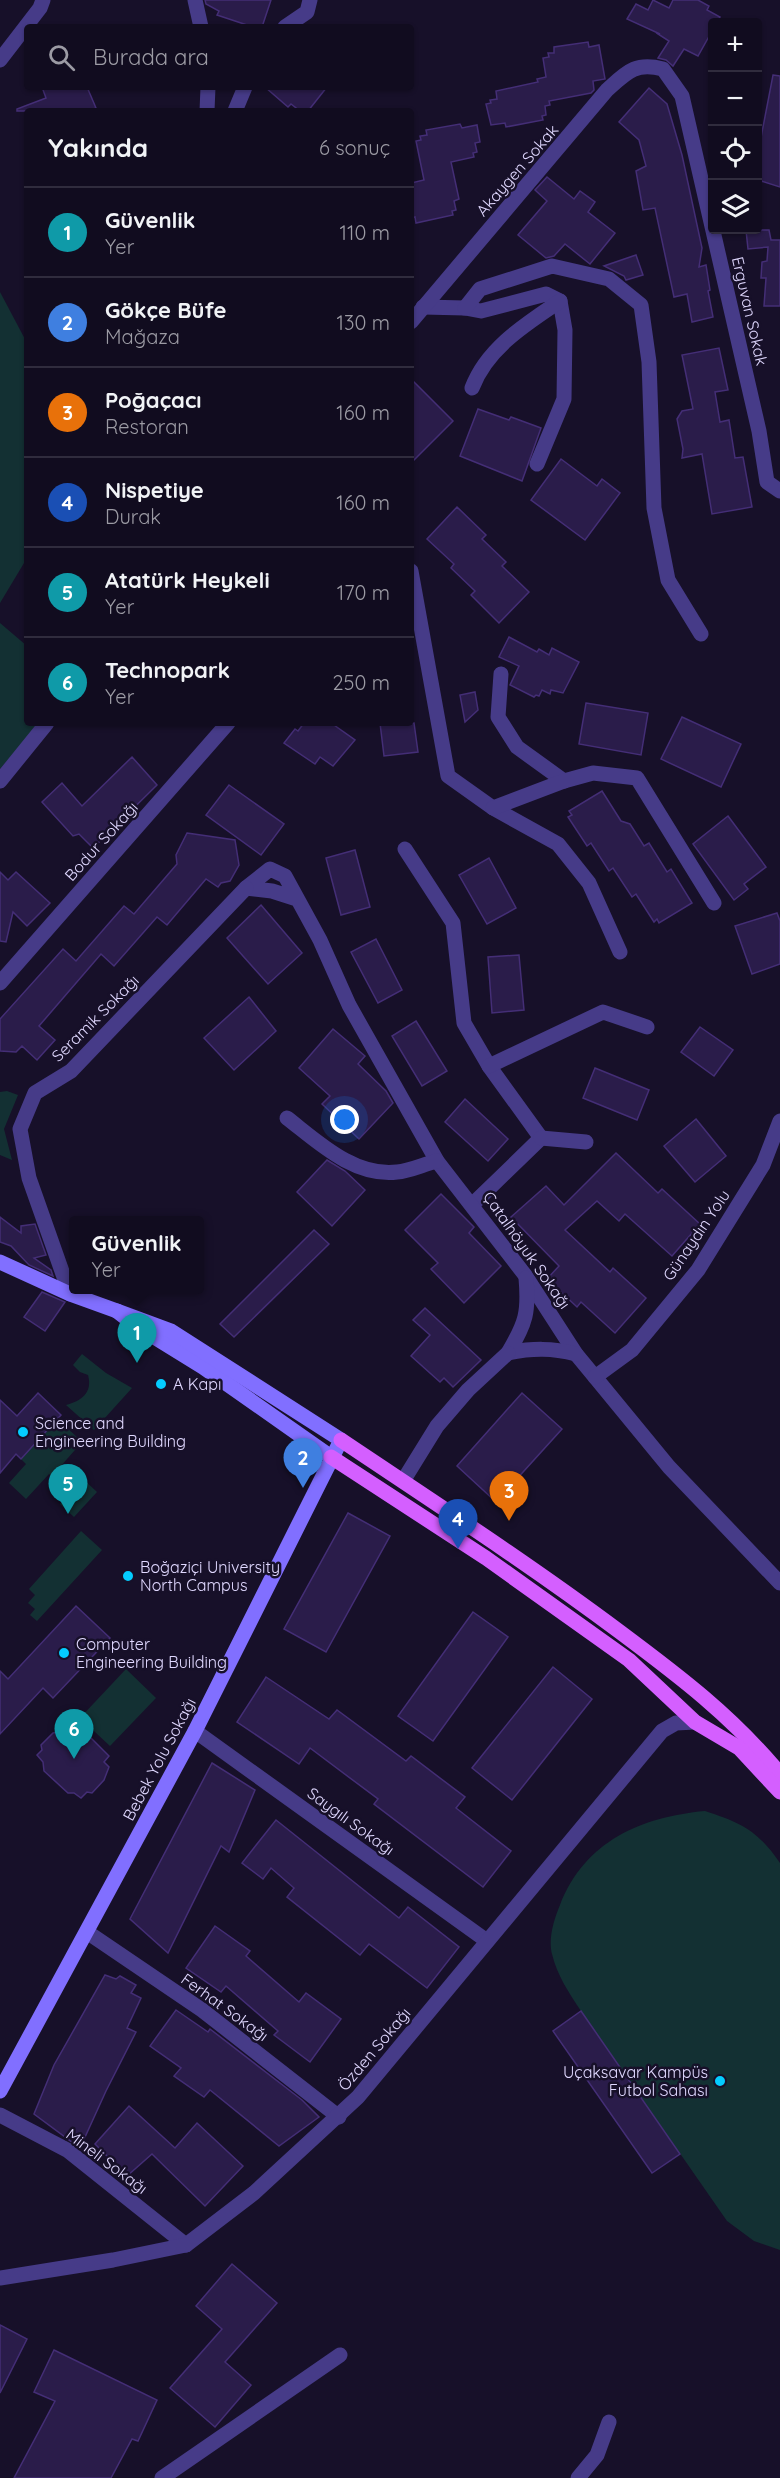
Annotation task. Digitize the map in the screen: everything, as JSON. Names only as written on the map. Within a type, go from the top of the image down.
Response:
[{"type":"main road","points":[[0,1262],[69,1294]]},
{"type":"main road","points":[[70,1294],[171,1331],[403,1481],[570,1595],[699,1691],[737,1726],[780,1774]]},
{"type":"main road","points":[[117,1311],[135,1326],[203,1367],[331,1457],[486,1558],[628,1660],[695,1722],[738,1748],[780,1792]]},
{"type":"main road","name":"Bebek Yolu Sokağı","points":[[0,2091],[195,1731],[341,1440]]},
{"type":"street","points":[[28,24],[43,0]]},
{"type":"street","points":[[195,0],[200,24]]},
{"type":"street","points":[[289,24],[307,12],[310,0]]},
{"type":"street","points":[[0,60],[24,29]]},
{"type":"street","name":"Akaygen Sokak","points":[[414,318],[607,90],[624,74],[645,65],[663,69]]},
{"type":"street","name":"Erguvan Sokak","points":[[663,69],[682,96],[695,161],[759,431],[767,482],[780,491]]},
{"type":"street","points":[[207,108],[208,90]]},
{"type":"street","points":[[236,108],[243,90]]},
{"type":"street","points":[[465,308],[480,289],[552,266],[609,279],[641,305],[649,362],[654,508],[668,580],[700,634]]},
{"type":"street","points":[[423,307],[465,308],[481,311],[546,294],[560,301]]},
{"type":"street","points":[[472,388],[479,368],[516,331],[560,301]]},
{"type":"street","points":[[537,464],[564,399],[565,330],[560,301]]},
{"type":"street","points":[[414,608],[416,633],[448,776],[493,808],[558,844],[589,883],[620,952]]},
{"type":"street","points":[[501,674],[498,717],[517,747],[564,781]]},
{"type":"street","points":[[0,781],[45,726]]},
{"type":"street","name":"Bodur Sokağı","points":[[0,983],[225,726]]},
{"type":"street","points":[[493,808],[564,781],[593,773],[637,778],[714,903]]},
{"type":"street","points":[[405,849],[453,923],[465,1023],[489,1066],[541,1138],[586,1142]]},
{"type":"street","name":"Seramik Sokağı","points":[[69,1291],[29,1178],[20,1129],[35,1093],[71,1071],[246,888],[270,869],[285,876],[297,899]]},
{"type":"street","points":[[246,888],[272,891],[297,899]]},
{"type":"street","name":"Çatalhöyuk Sokağı","points":[[297,899],[320,940],[349,1005],[437,1161],[473,1204],[525,1275],[576,1354],[594,1377],[669,1467],[780,1583]]},
{"type":"street","points":[[489,1066],[603,1012],[647,1027]]},
{"type":"street","points":[[287,1118],[326,1148],[361,1169],[396,1172],[437,1161]]},
{"type":"street","name":"Günaydın Yolu","points":[[594,1377],[632,1350],[698,1270],[763,1166],[780,1121]]},
{"type":"street","points":[[473,1204],[541,1138]]},
{"type":"street","points":[[403,1481],[437,1426],[468,1390],[508,1353],[523,1328],[528,1302],[525,1275]]},
{"type":"street","points":[[508,1353],[531,1348],[555,1348],[576,1354]]},
{"type":"street","name":"Özden Sokağı","points":[[0,2278],[113,2260],[186,2245],[254,2193],[358,2097],[662,1731],[676,1723],[695,1722]]},
{"type":"street","name":"Saygılı Sokağı","points":[[195,1731],[487,1941]]},
{"type":"street","name":"Ferhat Sokağı","points":[[87,1932],[202,2010],[339,2116]]},
{"type":"street","name":"Mineli Sokağı","points":[[0,2115],[67,2151],[186,2245]]},
{"type":"street","points":[[162,2478],[340,2355]]},
{"type":"street","points":[[578,2478],[597,2455],[609,2422]]},
{"type":"green space","points":[[0,292],[24,337],[24,563],[0,603]]},
{"type":"green space","points":[[0,623],[24,643],[24,726],[36,726],[0,769]]},
{"type":"green space","points":[[7,1091],[18,1095],[4,1129],[12,1160],[0,1155],[0,1092]]},
{"type":"green space","points":[[82,1354],[106,1373],[132,1388],[94,1430],[66,1405],[81,1398],[89,1387],[88,1375],[80,1372],[73,1365]]},
{"type":"green space","points":[[58,1419],[82,1442],[52,1476],[49,1474],[26,1499],[9,1483],[26,1464],[21,1459]]},
{"type":"green space","points":[[83,1479],[97,1492],[74,1517],[60,1504]]},
{"type":"green space","points":[[81,1531],[102,1550],[37,1621],[30,1615],[35,1609],[28,1603],[35,1595],[29,1589]]},
{"type":"green space","points":[[126,1669],[156,1698],[110,1746],[80,1718]]},
{"type":"green space","name":"Uçaksavar Kampüs Futbol Sahası","points":[[705,1811],[748,1829],[764,1843],[780,1863],[780,2250],[754,2241],[727,2221],[572,1997],[554,1962],[551,1948],[551,1936],[560,1905],[584,1864],[600,1849],[618,1836],[659,1819]]},
{"type":"building","points":[[205,0],[271,0],[263,24],[244,24],[217,15],[219,11],[206,4]]},
{"type":"building","points":[[653,0],[669,8],[673,0],[698,0],[709,6],[707,10],[720,17],[708,18],[708,38],[698,56],[684,49],[673,66],[666,60],[658,58],[669,41],[658,34],[660,34],[627,19],[636,4],[648,10]]},
{"type":"building","points":[[588,42],[589,47],[599,45],[605,79],[593,81],[594,90],[591,93],[549,101],[550,105],[545,106],[546,115],[542,116],[543,120],[506,127],[505,123],[491,125],[486,104],[491,103],[490,100],[497,99],[496,91],[538,82],[537,79],[546,77],[543,58],[549,57],[548,53],[554,53],[554,47]]},
{"type":"building","points":[[773,75],[780,76],[780,187],[762,181],[762,132]]},
{"type":"building","points":[[649,88],[667,104],[682,155],[702,248],[699,267],[706,265],[713,317],[692,322],[687,294],[674,297],[655,208],[643,210],[636,171],[646,166],[639,140],[619,122]]},
{"type":"building","points":[[43,90],[88,90],[96,108],[24,108],[24,111],[17,111],[17,109],[46,98]]},
{"type":"building","points":[[268,90],[325,90],[310,108],[296,108],[291,104],[288,107]]},
{"type":"building","points":[[460,124],[462,128],[477,125],[480,142],[475,143],[477,152],[473,153],[474,157],[451,162],[459,199],[454,201],[456,210],[452,211],[453,215],[416,223],[414,182],[424,180],[416,141],[421,140],[420,136],[427,135],[426,130]]},
{"type":"building","points":[[547,177],[574,199],[580,191],[595,202],[588,212],[615,233],[590,264],[565,244],[554,256],[546,258],[518,235],[547,201],[535,190]]},
{"type":"building","points":[[762,230],[769,230],[771,240],[780,240],[780,306],[764,306],[766,278],[761,278],[762,262],[767,261],[768,247],[748,249],[746,234],[762,234]]},
{"type":"building","points":[[636,255],[643,275],[626,280],[624,276],[604,266]]},
{"type":"building","points":[[719,348],[728,390],[715,392],[720,422],[729,420],[735,458],[743,457],[752,507],[712,514],[702,454],[682,458],[683,449],[677,419],[682,411],[693,409],[682,355]]},
{"type":"building","points":[[414,382],[453,421],[414,460]]},
{"type":"building","points":[[478,409],[509,420],[511,417],[541,428],[522,481],[460,456]]},
{"type":"building","points":[[561,459],[597,486],[602,479],[620,493],[585,540],[531,500]]},
{"type":"building","points":[[457,507],[486,535],[482,539],[506,562],[502,566],[529,592],[499,623],[471,595],[475,591],[451,568],[454,564],[427,539]]},
{"type":"building","points":[[509,637],[537,652],[539,649],[549,655],[552,648],[579,662],[563,693],[551,690],[550,694],[542,690],[539,696],[534,697],[510,685],[519,666],[499,657]]},
{"type":"building","points":[[475,692],[478,710],[465,722],[460,695]]},
{"type":"building","points":[[586,703],[648,713],[641,755],[579,744]]},
{"type":"building","points":[[682,717],[741,744],[721,787],[661,759]]},
{"type":"building","points":[[414,723],[418,752],[384,756],[380,726],[414,726]]},
{"type":"building","points":[[302,726],[335,726],[355,740],[333,766],[320,757],[315,764],[284,743],[295,729],[298,731]]},
{"type":"building","points":[[132,757],[157,785],[93,848],[79,834],[73,836],[42,802],[62,783],[82,806]]},
{"type":"building","points":[[229,785],[284,824],[261,855],[206,815]]},
{"type":"building","points":[[602,791],[621,821],[630,824],[644,846],[649,843],[667,872],[671,869],[692,903],[659,923],[657,919],[654,922],[636,894],[632,897],[613,868],[609,871],[591,843],[587,846],[568,817],[572,815],[569,811]]},
{"type":"building","points":[[728,816],[766,867],[744,884],[748,889],[734,900],[693,844]]},
{"type":"building","points":[[187,833],[235,840],[239,865],[230,881],[221,883],[218,887],[206,879],[167,925],[157,917],[114,966],[101,954],[39,1026],[55,1040],[37,1060],[22,1046],[16,1052],[0,1051],[0,1019],[63,949],[76,961],[124,906],[134,914],[177,864],[176,855]]},
{"type":"building","points":[[355,850],[370,907],[341,915],[326,858]]},
{"type":"building","points":[[489,858],[516,908],[487,924],[459,875]]},
{"type":"building","points":[[0,872],[8,880],[16,872],[50,903],[27,926],[13,912],[6,942],[0,941]]},
{"type":"building","points":[[261,905],[302,953],[268,984],[227,938]]},
{"type":"building","points":[[777,913],[780,921],[780,964],[752,974],[735,926]]},
{"type":"building","points":[[376,939],[402,990],[378,1003],[351,952]]},
{"type":"building","points":[[519,955],[524,1010],[492,1013],[488,957]]},
{"type":"building","points":[[249,997],[276,1031],[234,1070],[204,1038]]},
{"type":"building","points":[[416,1021],[447,1071],[422,1086],[392,1036]]},
{"type":"building","points":[[700,1027],[733,1050],[714,1076],[681,1052]]},
{"type":"building","points":[[333,1029],[365,1056],[358,1064],[386,1091],[393,1103],[359,1139],[322,1104],[330,1096],[299,1068]]},
{"type":"building","points":[[595,1068],[649,1090],[637,1120],[583,1098]]},
{"type":"building","points":[[465,1099],[508,1139],[488,1161],[445,1122]]},
{"type":"building","points":[[696,1119],[726,1156],[695,1182],[664,1146]]},
{"type":"building","points":[[616,1153],[658,1193],[662,1189],[700,1224],[672,1256],[625,1214],[619,1221],[597,1201],[565,1230],[610,1272],[613,1268],[646,1298],[615,1333],[581,1302],[577,1307],[547,1279],[559,1266],[511,1217],[546,1186],[564,1205]]},
{"type":"building","points":[[327,1160],[345,1171],[365,1190],[332,1226],[297,1192]]},
{"type":"building","points":[[441,1194],[474,1227],[469,1233],[501,1266],[464,1303],[431,1269],[438,1263],[405,1230]]},
{"type":"building","points":[[0,1217],[21,1233],[21,1226],[35,1224],[46,1255],[34,1258],[51,1270],[53,1276],[29,1265],[11,1246],[0,1242]]},
{"type":"building","points":[[314,1230],[329,1244],[234,1337],[220,1324]]},
{"type":"building","points":[[42,1292],[65,1302],[45,1331],[24,1317]]},
{"type":"building","points":[[425,1308],[481,1360],[453,1387],[444,1378],[440,1382],[411,1356],[430,1335],[413,1320]]},
{"type":"building","name":"Science and Engineering Building","points":[[38,1393],[61,1415],[21,1459],[16,1454],[0,1473],[0,1400],[17,1416]]},
{"type":"building","points":[[522,1393],[562,1429],[496,1502],[457,1466]]},
{"type":"building","points":[[348,1513],[390,1536],[326,1652],[284,1629]]},
{"type":"building","name":"Computer Engineering Building","points":[[76,1606],[110,1638],[53,1698],[43,1688],[0,1734],[0,1671],[8,1679]]},
{"type":"building","points":[[473,1612],[508,1637],[433,1741],[398,1716]]},
{"type":"building","points":[[553,1667],[592,1699],[512,1800],[472,1768]]},
{"type":"building","points":[[266,1677],[329,1719],[337,1710],[406,1761],[411,1756],[465,1797],[456,1808],[511,1851],[483,1887],[374,1804],[378,1799],[310,1748],[299,1764],[237,1722]]},
{"type":"building","points":[[78,1725],[109,1756],[104,1762],[109,1767],[104,1780],[92,1793],[87,1792],[81,1798],[74,1793],[68,1793],[44,1771],[43,1762],[37,1755],[42,1750],[41,1745],[53,1733],[59,1732],[65,1726],[71,1731]]},
{"type":"building","points":[[212,1763],[255,1790],[229,1852],[221,1846],[168,1953],[130,1919]]},
{"type":"building","points":[[276,1820],[399,1918],[408,1907],[459,1947],[427,1988],[369,1944],[360,1955],[287,1897],[294,1888],[271,1868],[263,1879],[242,1863]]},
{"type":"building","points":[[215,1926],[250,1951],[246,1956],[299,2002],[306,1993],[341,2019],[310,2062],[274,2035],[278,2031],[226,1986],[221,1992],[186,1968]]},
{"type":"building","points":[[105,1975],[116,1979],[120,1976],[136,1985],[131,1993],[141,1998],[127,2028],[136,2032],[80,2148],[34,2114],[54,2065]]},
{"type":"building","points":[[176,2010],[208,2032],[210,2029],[302,2100],[319,2117],[279,2146],[210,2090],[204,2097],[174,2076],[181,2068],[150,2046]]},
{"type":"building","points":[[581,2011],[680,2154],[652,2173],[553,2031]]},
{"type":"building","points":[[129,2106],[175,2148],[197,2123],[243,2166],[205,2206],[152,2154],[127,2176],[95,2144]]},
{"type":"building","points":[[232,2264],[277,2303],[225,2362],[251,2385],[215,2427],[170,2388],[222,2329],[196,2306]]},
{"type":"building","points":[[0,2325],[27,2339],[0,2393]]},
{"type":"building","points":[[54,2350],[157,2400],[138,2441],[132,2439],[111,2478],[14,2478],[55,2401],[34,2392]]},
{"type":"place","name":"Güvenlik","points":[[137,1363]]},
{"type":"place","name":"A Kapı","points":[[161,1384]]},
{"type":"place","name":"Science and Engineering Building","points":[[23,1432]]},
{"type":"place","name":"Gökçe Büfe","points":[[303,1488]]},
{"type":"place","name":"Atatürk Heykeli","points":[[68,1514]]},
{"type":"place","name":"Poğaçacı","points":[[509,1521]]},
{"type":"place","name":"Nispetiye","points":[[458,1549]]},
{"type":"place","name":"Boğaziçi University North Campus","points":[[128,1576]]},
{"type":"place","name":"Computer Engineering Building","points":[[64,1653]]},
{"type":"place","name":"Technopark","points":[[74,1759]]},
{"type":"place","name":"Uçaksavar Kampüs Futbol Sahası","points":[[720,2081]]}]
